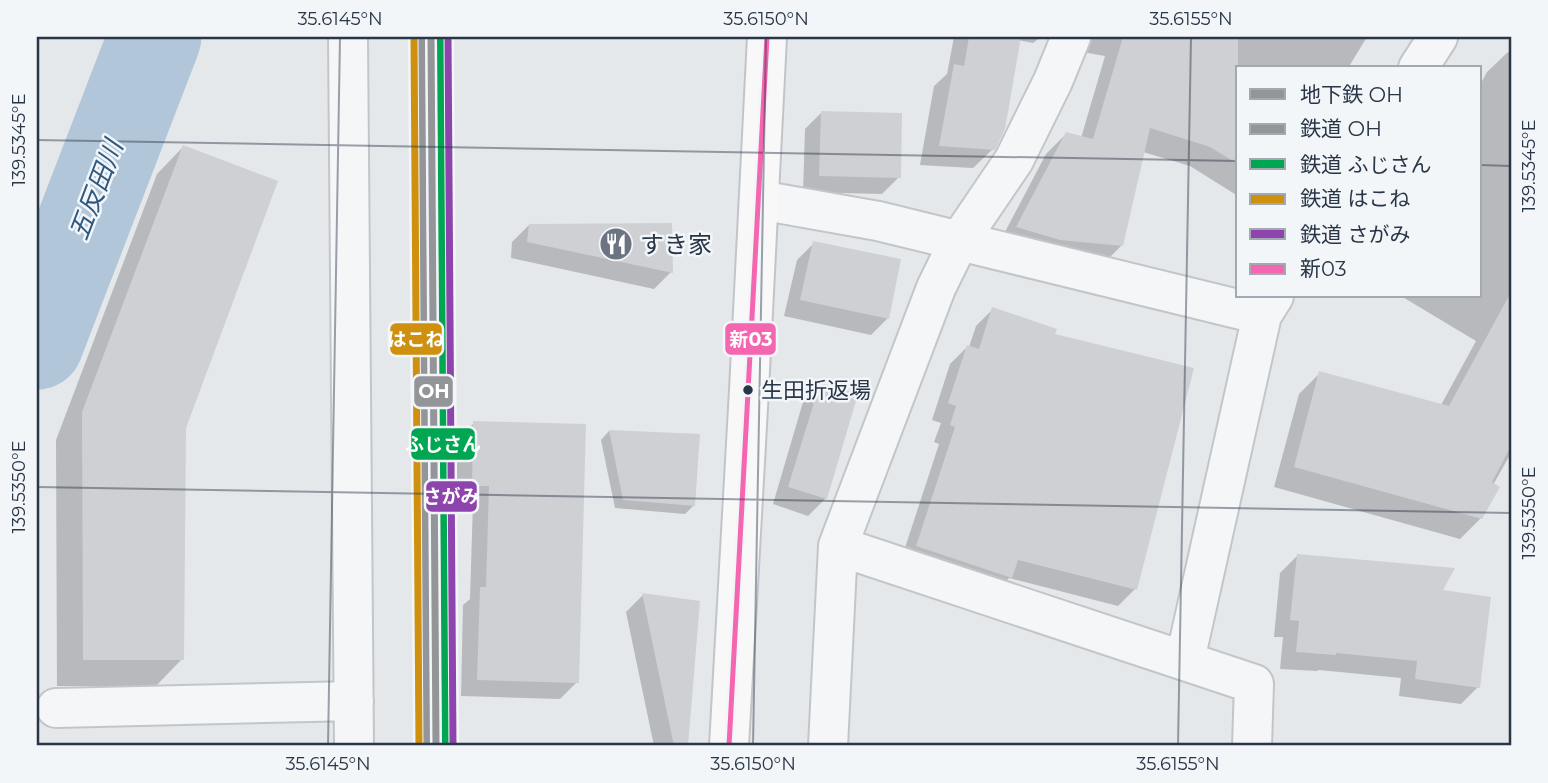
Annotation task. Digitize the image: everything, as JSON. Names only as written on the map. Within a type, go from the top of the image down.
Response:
[{"type":"main road","points":[[729,746],[767,37]]},
{"type":"street","points":[[348,37],[354,746]]},
{"type":"street","points":[[828,746],[838,545],[936,288],[958,242],[1013,160],[1071,37]]},
{"type":"street","points":[[1419,66],[1438,37]]},
{"type":"street","points":[[758,200],[878,220],[958,242],[1268,306],[1185,660]]},
{"type":"street","points":[[838,545],[1254,684],[1252,746]]},
{"type":"street","points":[[56,708],[354,701]]},
{"type":"building","points":[[969,37],[1021,37],[1005,129],[995,150],[939,146],[954,64],[964,66]]},
{"type":"building","points":[[1123,37],[1238,37],[1236,163],[1210,147],[1150,128],[1123,246],[1060,240],[1016,227],[1066,132],[1093,139]]},
{"type":"building","points":[[821,111],[902,113],[901,178],[819,176]]},
{"type":"building","points":[[183,145],[278,181],[186,428],[184,660],[83,660],[82,412]]},
{"type":"building","points":[[672,223],[673,273],[527,242],[529,224]]},
{"type":"building","points":[[813,241],[901,259],[889,319],[800,300]]},
{"type":"building","points":[[1511,292],[1511,446],[1492,482],[1500,487],[1482,519],[1294,467],[1319,371],[1449,406]]},
{"type":"building","points":[[992,307],[1057,329],[1055,334],[1194,368],[1137,590],[1018,560],[1012,578],[916,546],[955,427],[950,425],[956,406],[948,403],[967,345],[979,349]]},
{"type":"building","points":[[820,383],[858,394],[827,499],[788,487]]},
{"type":"building","points":[[473,421],[586,424],[579,683],[477,680],[480,587],[486,587],[489,486],[472,486]]},
{"type":"building","points":[[609,430],[700,434],[695,506],[623,500]]},
{"type":"building","points":[[1297,554],[1455,568],[1443,590],[1491,597],[1480,688],[1415,679],[1417,661],[1296,652],[1299,621],[1290,620]]},
{"type":"building","points":[[642,593],[700,601],[688,746],[674,746]]},
{"type":"waterway","name":"五反田川","points":[[37,343],[155,37]]},
{"type":"metro line","name":"OH","points":[[431,37],[436,746]]},
{"type":"rail line","name":"はこね","points":[[414,37],[419,746]]},
{"type":"rail line","name":"OH","points":[[422,37],[427,746]]},
{"type":"rail line","name":"ふじさん","points":[[440,37],[445,746]]},
{"type":"rail line","name":"さがみ","points":[[448,37],[453,746]]},
{"type":"transit line","name":"新03","points":[[729,746],[767,37]]},
{"type":"place","name":"すき家","points":[[616,244]]},
{"type":"place","name":"生田折返場","points":[[748,390]]}]
